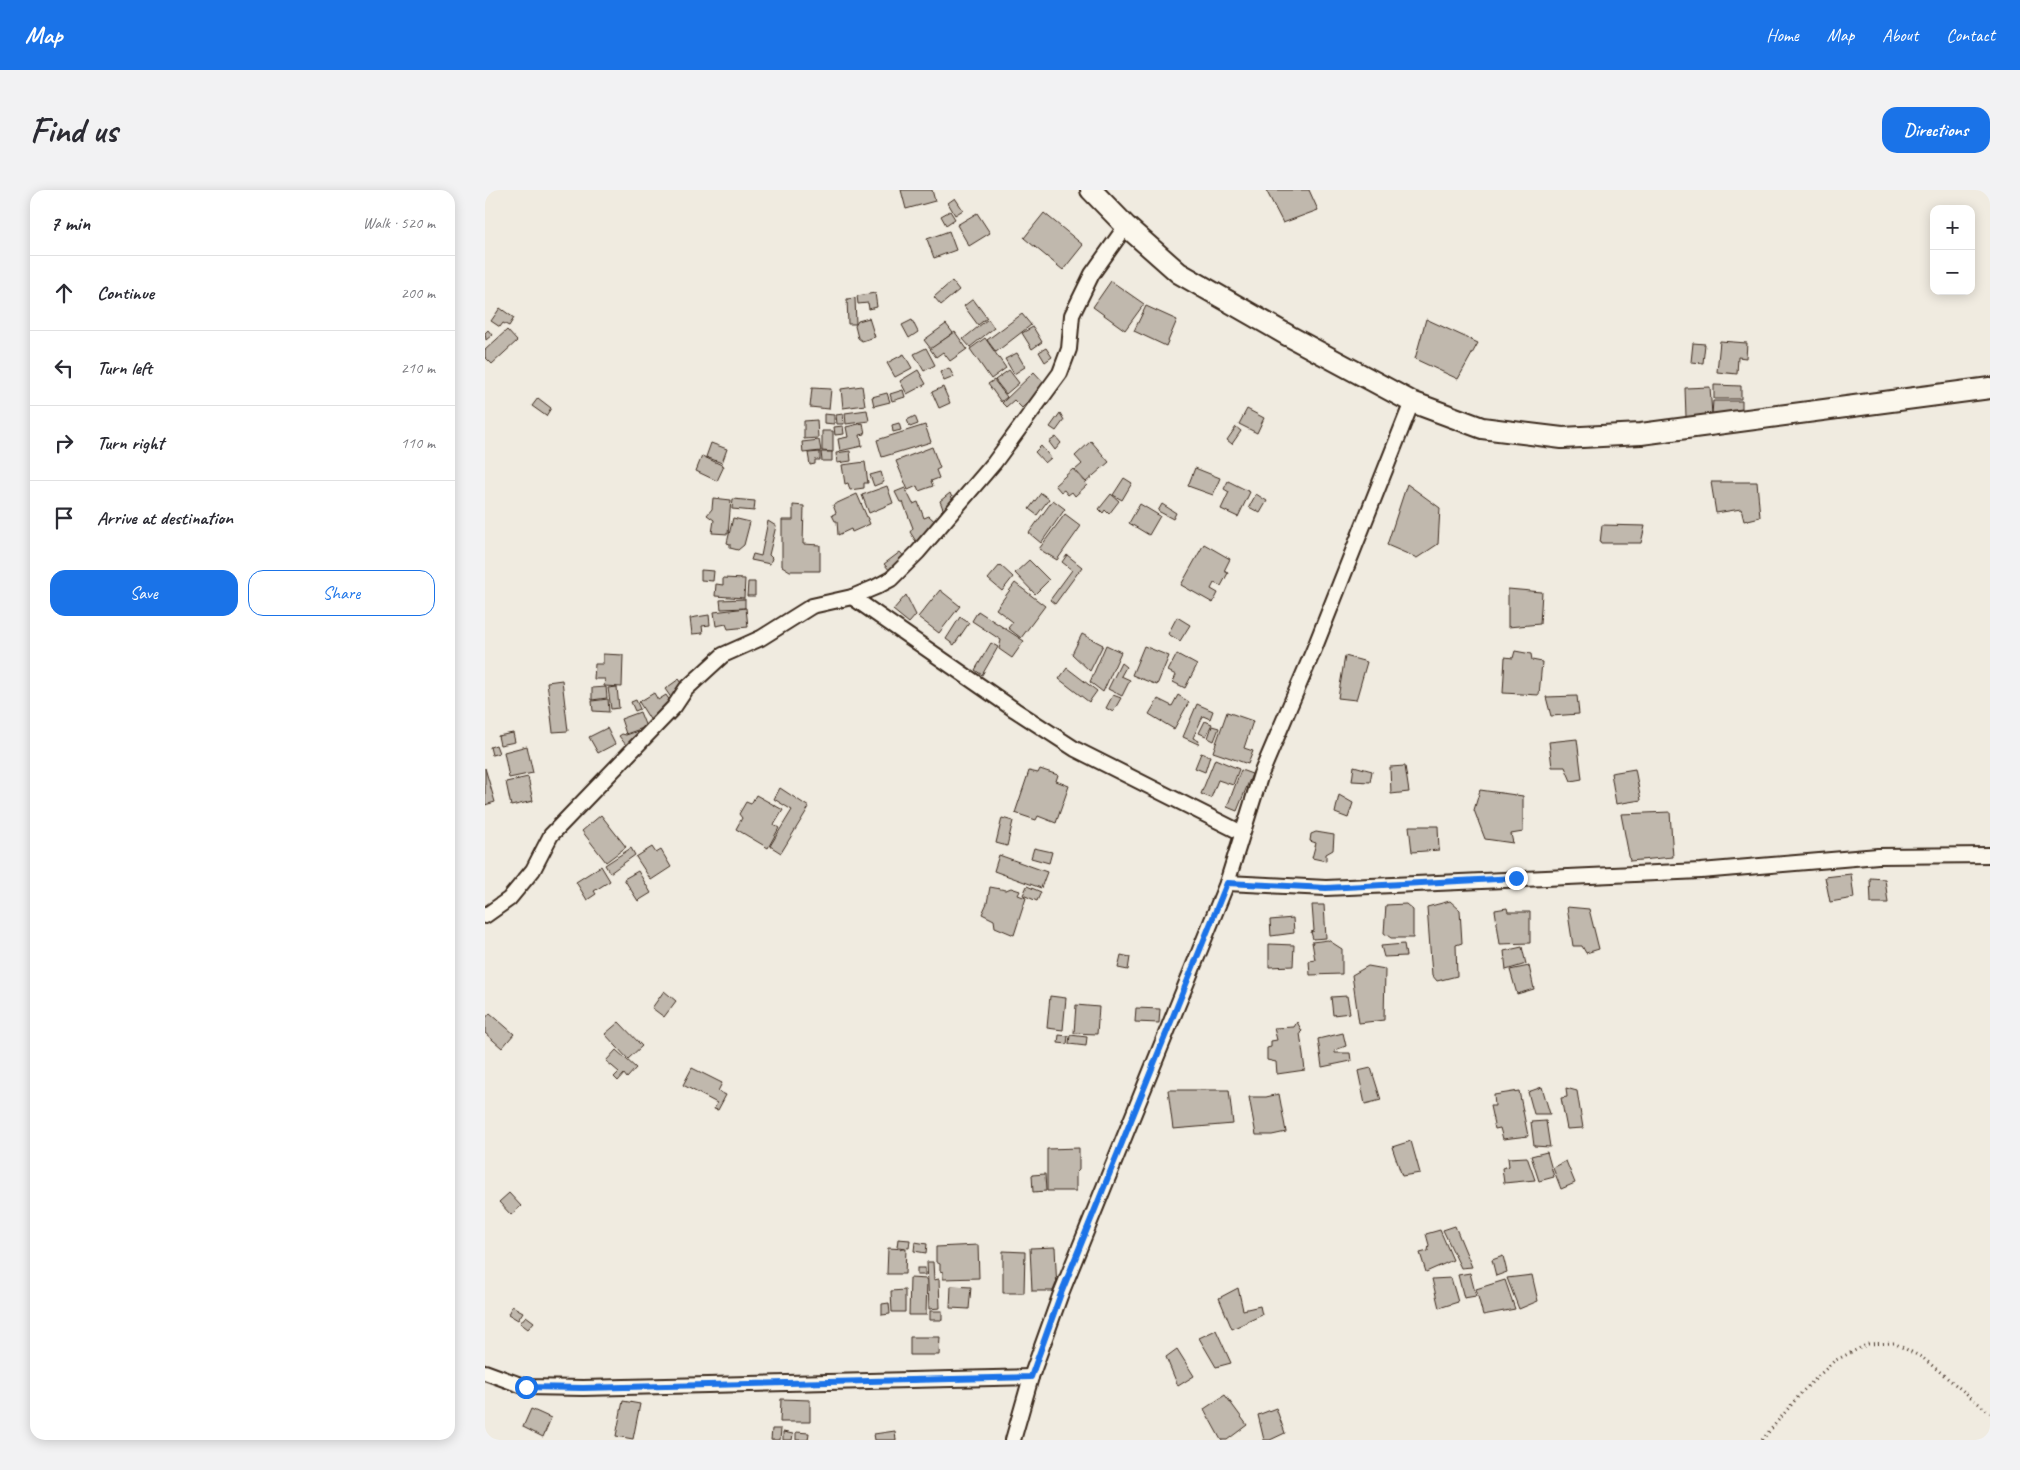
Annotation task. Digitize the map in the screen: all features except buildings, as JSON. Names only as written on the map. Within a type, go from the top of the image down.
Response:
[{"type":"main road","points":[[1095,191],[1126,226],[1179,273],[1289,336],[1412,402],[1482,428],[1562,438],[1641,434],[1990,388]]},
{"type":"street","points":[[485,916],[509,899],[533,870],[551,835],[674,707],[686,689],[723,655],[761,638],[812,606],[852,597],[891,579],[919,552],[994,463],[1060,373],[1069,349],[1072,315],[1092,274],[1126,226]]},
{"type":"street","points":[[1013,1440],[1031,1377],[1060,1296],[1227,883],[1261,774],[1315,647],[1412,402]]},
{"type":"street","points":[[852,597],[1015,710],[1075,749],[1242,833]]},
{"type":"street","points":[[1227,883],[1326,888],[1701,871],[1878,856],[1990,855]]},
{"type":"street","points":[[485,1372],[526,1387],[583,1388],[1031,1377]]},
{"type":"path","points":[[1762,1440],[1802,1392],[1834,1361],[1868,1344],[1895,1343],[1923,1358],[1990,1413]]},
{"type":"route","points":[[526,1387],[583,1388],[1031,1377],[1060,1296],[1227,883],[1326,888],[1516,878]]}]
